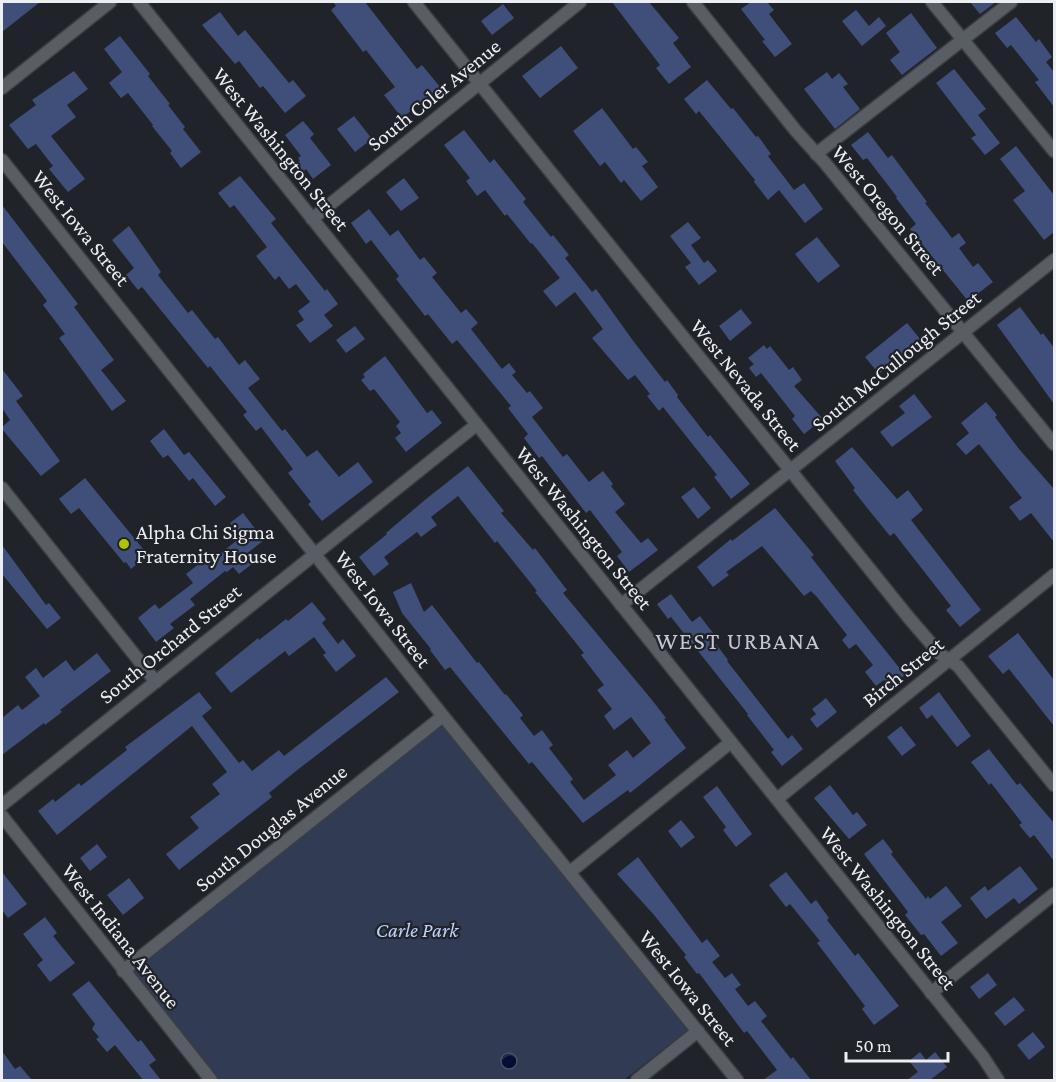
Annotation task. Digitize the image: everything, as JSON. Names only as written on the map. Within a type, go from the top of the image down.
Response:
[{"type":"street","points":[[2,88],[110,2]]},
{"type":"street","name":"West Washington Street","points":[[139,2],[931,993],[993,1078]]},
{"type":"street","name":"West Nevada Street","points":[[414,2],[909,618],[940,654],[958,666],[1054,784]]},
{"type":"street","name":"South Coler Avenue","points":[[312,219],[580,2]]},
{"type":"street","name":"West Oregon Street","points":[[693,2],[796,131],[1054,444]]},
{"type":"street","points":[[932,2],[1054,151]]},
{"type":"street","points":[[816,154],[1011,2]]},
{"type":"street","name":"West Iowa Street","points":[[2,160],[443,716],[737,1080]]},
{"type":"street","name":"South McCullough Street","points":[[621,605],[1054,260]]},
{"type":"street","name":"South Orchard Street","points":[[2,805],[476,424]]},
{"type":"street","points":[[2,488],[156,682]]},
{"type":"street","name":"Birch Street","points":[[777,799],[1054,575]]},
{"type":"street","name":"South Douglas Avenue","points":[[123,971],[443,716]]},
{"type":"street","points":[[570,872],[731,742]]},
{"type":"street","name":"West Indiana Avenue","points":[[2,816],[211,1080]]},
{"type":"street","points":[[931,993],[1054,894]]},
{"type":"street","points":[[637,1080],[698,1032]]},
{"type":"green space","name":"Carle Park","points":[[443,716],[688,1030],[624,1080],[211,1080],[123,971]]},
{"type":"water","points":[[509,1053],[517,1061],[509,1069],[501,1061]]},
{"type":"building","points":[[2,2],[40,2],[2,32]]},
{"type":"building","points":[[333,2],[365,2],[417,69],[422,65],[440,87],[402,118],[384,95],[395,87],[366,50],[363,52],[331,10],[336,6]]},
{"type":"building","points":[[612,2],[649,2],[679,38],[673,43],[691,67],[669,84],[656,68],[660,65]]},
{"type":"building","points":[[751,2],[767,2],[774,10],[769,14],[792,44],[775,57],[741,9]]},
{"type":"building","points":[[970,2],[996,2],[980,14]]},
{"type":"building","points":[[503,4],[514,18],[492,35],[481,21]]},
{"type":"building","points":[[856,10],[869,26],[879,17],[886,26],[862,46],[842,21]]},
{"type":"building","points":[[220,12],[238,36],[245,30],[289,83],[293,80],[306,96],[285,113],[263,86],[260,88],[239,61],[235,64],[202,25]]},
{"type":"building","points":[[911,13],[937,48],[902,75],[890,60],[900,52],[886,33]]},
{"type":"building","points":[[1016,17],[1036,42],[1039,39],[1052,57],[1046,62],[1054,72],[1054,107],[1035,82],[1039,80],[1011,45],[1007,48],[995,33]]},
{"type":"building","points":[[120,36],[150,74],[148,76],[170,104],[168,105],[185,127],[183,129],[201,152],[181,168],[170,153],[172,151],[128,93],[121,98],[109,83],[122,72],[104,49]]},
{"type":"building","points":[[561,46],[578,68],[540,98],[522,76]]},
{"type":"building","points":[[954,69],[986,109],[978,115],[1000,143],[985,155],[971,138],[976,135],[936,83]]},
{"type":"building","points":[[74,71],[88,89],[67,105],[76,117],[51,136],[85,179],[68,192],[49,169],[53,166],[36,144],[28,149],[9,125],[36,105],[32,100]]},
{"type":"building","points":[[827,72],[832,79],[839,73],[848,84],[843,87],[860,109],[835,129],[804,89]]},
{"type":"building","points":[[707,80],[756,137],[758,136],[771,154],[768,156],[794,190],[804,183],[823,209],[805,223],[779,190],[768,200],[754,182],[755,180],[699,111],[696,114],[684,99]]},
{"type":"building","points":[[602,108],[633,149],[636,147],[648,162],[642,166],[658,187],[641,201],[624,180],[621,183],[605,162],[600,166],[573,131]]},
{"type":"building","points":[[354,116],[372,139],[355,152],[337,129]]},
{"type":"building","points":[[303,121],[314,134],[310,138],[331,165],[313,179],[306,169],[303,172],[296,163],[300,161],[298,158],[301,156],[285,135]]},
{"type":"building","points":[[464,130],[490,163],[494,159],[526,199],[523,202],[569,255],[565,258],[592,292],[596,289],[708,437],[710,435],[750,484],[731,499],[714,477],[717,475],[663,407],[659,411],[647,396],[650,394],[635,375],[628,380],[592,338],[603,329],[575,292],[556,307],[543,291],[560,278],[485,190],[477,196],[466,181],[470,178],[444,145]]},
{"type":"building","points":[[868,132],[888,158],[892,155],[952,238],[959,233],[966,243],[959,248],[973,267],[978,263],[993,282],[968,301],[910,229],[916,224],[897,197],[867,158],[863,160],[851,145]]},
{"type":"building","points":[[1016,146],[1054,195],[1054,232],[1044,240],[1013,200],[1025,191],[1000,159]]},
{"type":"building","points":[[240,176],[276,219],[271,223],[338,304],[324,315],[333,326],[310,343],[296,325],[304,320],[298,311],[310,302],[296,284],[289,289],[279,276],[275,280],[256,256],[267,247],[234,205],[230,208],[218,193]]},
{"type":"building","points":[[404,178],[419,198],[401,211],[386,192]]},
{"type":"building","points":[[2,205],[78,304],[74,307],[114,360],[101,370],[126,401],[112,411],[59,338],[65,334],[43,305],[47,301],[2,242]]},
{"type":"building","points":[[369,209],[390,236],[398,230],[420,260],[424,257],[437,273],[432,277],[461,313],[466,309],[478,323],[471,329],[502,369],[509,363],[516,372],[512,375],[527,393],[530,391],[543,408],[532,417],[563,457],[567,454],[589,482],[603,471],[625,504],[615,512],[641,543],[648,538],[658,550],[629,572],[617,556],[622,552],[590,510],[586,513],[542,456],[539,458],[524,438],[528,434],[508,408],[511,406],[457,340],[452,344],[428,314],[425,316],[396,279],[399,276],[371,240],[366,244],[351,223]]},
{"type":"building","points":[[688,222],[701,238],[691,245],[704,263],[708,260],[717,271],[699,285],[685,267],[691,263],[670,236]]},
{"type":"building","points":[[129,226],[161,272],[158,275],[188,313],[192,310],[215,339],[218,337],[239,365],[245,360],[260,379],[248,388],[282,431],[285,429],[307,457],[317,450],[339,477],[358,462],[373,482],[322,521],[308,504],[311,502],[288,473],[293,469],[261,427],[256,431],[243,415],[247,412],[210,366],[208,368],[142,287],[138,290],[126,275],[134,268],[112,240]]},
{"type":"building","points":[[817,237],[840,266],[818,283],[795,254]]},
{"type":"building","points":[[1020,307],[1054,348],[1054,404],[997,325]]},
{"type":"building","points":[[741,309],[752,323],[730,341],[719,326]]},
{"type":"building","points":[[907,323],[921,340],[879,374],[865,357]]},
{"type":"building","points":[[355,326],[365,339],[346,353],[336,340]]},
{"type":"building","points":[[764,345],[767,349],[770,346],[789,370],[793,367],[802,380],[794,386],[823,419],[804,434],[792,419],[795,416],[761,373],[756,377],[749,368],[754,364],[748,358]]},
{"type":"building","points":[[385,356],[427,413],[432,410],[442,423],[406,452],[395,438],[401,433],[396,426],[400,422],[374,389],[370,391],[361,380],[365,377],[363,374]]},
{"type":"building","points":[[2,369],[23,396],[16,401],[60,461],[41,476],[2,429],[10,420],[2,408]]},
{"type":"building","points":[[914,394],[932,417],[892,447],[880,432],[905,413],[899,406]]},
{"type":"building","points":[[986,402],[1019,449],[1054,489],[1054,542],[1031,513],[1020,521],[1009,507],[1022,498],[979,444],[966,455],[956,444],[969,433],[961,423]]},
{"type":"building","points":[[164,429],[184,455],[189,452],[226,497],[215,506],[193,478],[189,481],[168,455],[163,458],[150,441]]},
{"type":"building","points":[[852,447],[897,499],[908,490],[923,510],[911,520],[981,610],[960,627],[946,610],[951,606],[894,533],[890,536],[868,509],[835,461]]},
{"type":"building","points":[[468,466],[504,511],[501,513],[533,550],[535,548],[567,590],[563,593],[652,700],[686,748],[630,793],[628,790],[583,823],[532,762],[529,764],[450,667],[445,670],[402,613],[393,592],[411,583],[424,612],[432,605],[477,663],[479,662],[523,715],[520,718],[534,736],[542,730],[553,745],[549,748],[573,779],[570,782],[584,800],[616,775],[608,765],[627,750],[633,758],[651,743],[631,717],[614,730],[604,716],[612,709],[597,690],[604,685],[581,655],[584,653],[497,541],[495,543],[458,496],[431,517],[437,525],[421,537],[417,532],[384,557],[389,564],[374,576],[359,557]]},
{"type":"building","points":[[85,478],[148,555],[131,569],[79,508],[71,514],[59,499]]},
{"type":"building","points":[[694,487],[711,508],[698,519],[681,497]]},
{"type":"building","points":[[775,508],[814,555],[811,557],[905,675],[890,687],[884,680],[876,686],[865,672],[873,665],[856,644],[849,649],[842,640],[847,635],[817,597],[811,591],[804,596],[762,546],[726,572],[729,575],[713,587],[697,567],[731,539],[732,541]]},
{"type":"building","points":[[243,513],[264,540],[245,555],[252,564],[239,574],[233,567],[225,571],[190,599],[195,605],[170,624],[174,628],[156,642],[138,618],[155,604],[159,609],[193,583],[186,574],[204,560],[207,564],[241,537],[230,523]]},
{"type":"building","points":[[2,545],[46,605],[49,603],[61,618],[47,629],[2,574]]},
{"type":"building","points":[[671,594],[692,622],[700,616],[713,633],[710,636],[727,661],[788,739],[792,735],[803,749],[782,766],[771,752],[774,750],[748,714],[671,617],[668,619],[657,604]]},
{"type":"building","points":[[312,602],[326,619],[322,623],[338,644],[343,639],[356,656],[336,672],[323,655],[326,653],[314,637],[289,656],[285,651],[231,693],[215,673],[258,638],[259,640],[286,619],[288,621]]},
{"type":"building","points":[[1018,633],[1054,680],[1054,726],[1009,669],[1003,674],[988,656]]},
{"type":"building","points":[[97,653],[111,671],[60,710],[62,712],[2,755],[2,718],[18,705],[22,710],[40,696],[25,677],[36,668],[43,678],[66,660],[74,671]]},
{"type":"building","points":[[386,677],[399,692],[296,771],[269,793],[272,797],[179,870],[166,854],[199,828],[190,817],[220,794],[212,784],[227,772],[192,726],[57,835],[38,811],[53,799],[55,802],[79,783],[81,786],[127,750],[125,747],[199,692],[212,708],[202,716],[239,763],[243,760],[252,771],[279,750],[284,756]]},
{"type":"building","points":[[939,692],[971,736],[957,747],[932,715],[927,719],[919,708]]},
{"type":"building","points":[[826,698],[837,712],[817,728],[810,719],[816,714],[812,709]]},
{"type":"building","points":[[901,726],[916,745],[902,756],[887,737]]},
{"type":"building","points":[[989,749],[1017,785],[1020,783],[1054,823],[1054,861],[1034,835],[1030,838],[1019,825],[1022,823],[991,783],[989,785],[971,762]]},
{"type":"building","points":[[830,785],[853,815],[857,812],[867,825],[849,839],[814,798]]},
{"type":"building","points":[[717,786],[752,834],[736,847],[723,830],[726,827],[703,797]]},
{"type":"building","points":[[681,820],[695,837],[681,848],[668,831]]},
{"type":"building","points":[[883,839],[893,852],[891,854],[926,899],[928,896],[930,899],[946,886],[962,906],[941,922],[958,943],[941,956],[905,915],[908,912],[864,854]]},
{"type":"building","points":[[97,844],[107,857],[90,871],[80,858]]},
{"type":"building","points":[[638,857],[702,943],[707,939],[720,956],[712,962],[725,978],[732,973],[741,985],[735,989],[748,1006],[755,1001],[767,1016],[761,1021],[811,1080],[763,1080],[777,1070],[747,1031],[744,1033],[699,973],[697,974],[684,957],[686,955],[654,915],[617,874]]},
{"type":"building","points":[[1020,866],[1038,889],[1019,904],[1014,898],[986,919],[970,898],[985,886],[988,891]]},
{"type":"building","points":[[2,872],[27,904],[8,918],[2,910]]},
{"type":"building","points":[[786,872],[811,904],[816,900],[829,918],[827,920],[855,956],[858,953],[899,1006],[874,1025],[862,1009],[865,1006],[817,943],[820,941],[790,904],[786,907],[769,885]]},
{"type":"building","points":[[129,878],[144,898],[123,915],[107,895]]},
{"type":"building","points":[[45,917],[57,933],[53,936],[75,963],[50,982],[37,965],[43,960],[23,934]]},
{"type":"building","points":[[988,973],[997,985],[979,999],[970,987]]},
{"type":"building","points":[[89,981],[138,1042],[141,1040],[156,1060],[149,1065],[161,1080],[143,1080],[115,1045],[107,1052],[96,1039],[99,1037],[92,1029],[95,1024],[72,994]]},
{"type":"building","points":[[1014,997],[1025,1010],[1005,1026],[994,1013]]},
{"type":"building","points":[[1033,1032],[1045,1047],[1029,1060],[1017,1045]]},
{"type":"building","points":[[2,1051],[15,1069],[20,1066],[32,1080],[2,1080]]},
{"type":"building","points":[[920,1052],[926,1060],[935,1052],[947,1067],[930,1080],[907,1080],[918,1072],[909,1061]]},
{"type":"place","name":"Alpha Chi Sigma Fraternity House","points":[[124,544]]},
{"type":"district","name":"WEST URBANA","points":[[738,640]]}]
